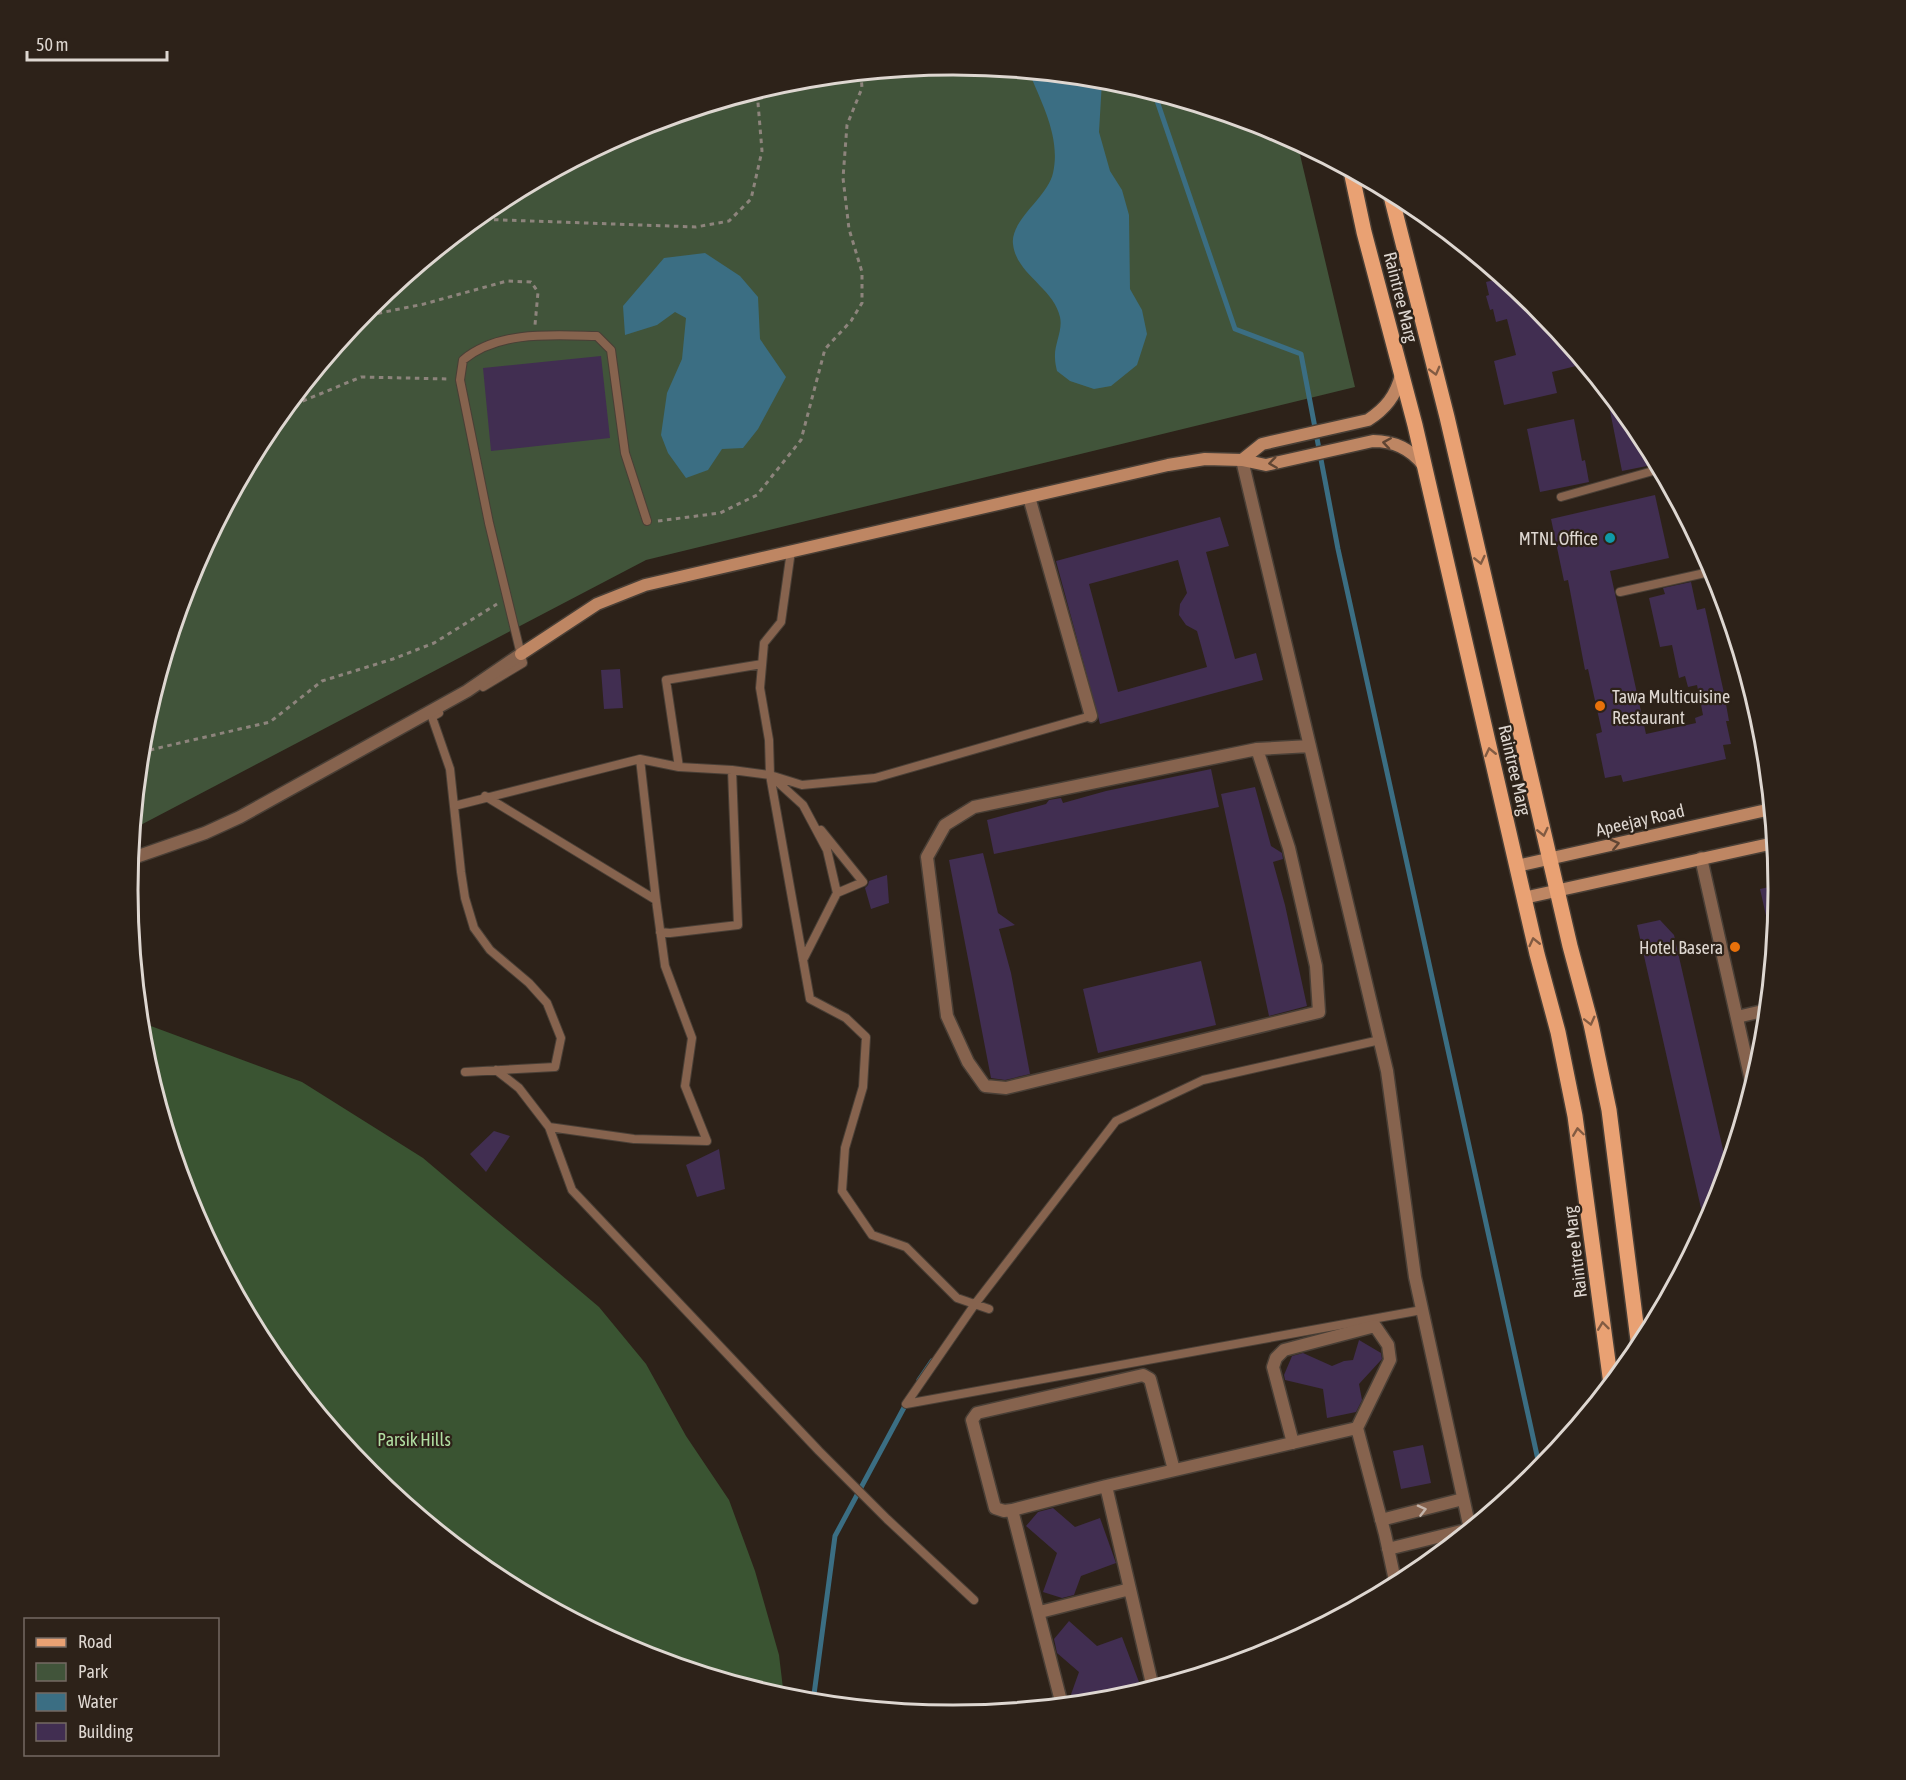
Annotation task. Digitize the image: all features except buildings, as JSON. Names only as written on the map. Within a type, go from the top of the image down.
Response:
[{"type":"main road","name":"Raintree Marg","points":[[1353,180],[1424,466],[1524,898],[1558,1032],[1575,1116],[1609,1373]]},
{"type":"main road","name":"Raintree Marg","points":[[1393,204],[1447,417],[1549,859],[1591,1024],[1609,1110],[1638,1332]]},
{"type":"street","points":[[1242,460],[1262,444],[1368,420],[1394,396],[1401,375]]},
{"type":"street","points":[[139,857],[205,833],[240,817],[467,691],[597,604],[645,585],[1168,465],[1204,459],[1242,460],[1266,465],[1373,441],[1393,442],[1411,452],[1424,466]]},
{"type":"street","points":[[1242,460],[1387,1071],[1415,1277],[1468,1521]]},
{"type":"street","points":[[1029,497],[1091,716]]},
{"type":"street","points":[[1257,749],[1292,859],[1316,966],[1319,1012],[1006,1088],[985,1086],[968,1062],[947,1016],[927,857],[945,825],[974,807],[1257,749],[1310,746]]},
{"type":"street","name":"Apeejay Road","points":[[1517,866],[1764,811]]},
{"type":"street","points":[[1524,898],[1766,845]]},
{"type":"street","points":[[1701,858],[1748,1067]]},
{"type":"street","points":[[1737,1017],[1758,1012]]},
{"type":"street","points":[[1293,1443],[1274,1367],[1276,1358],[1284,1350],[1375,1326],[1388,1345],[1390,1360],[1357,1428],[1394,1575]]},
{"type":"street","points":[[1174,1470],[1150,1379],[1143,1376],[977,1413],[972,1420],[995,1508],[1004,1511],[1357,1428]]},
{"type":"street","points":[[1106,1486],[1151,1680]]},
{"type":"street","points":[[1381,1520],[1463,1499]]},
{"type":"street","points":[[1012,1510],[1060,1698]]},
{"type":"street","points":[[1388,1549],[1454,1533]]},
{"type":"street","points":[[1040,1612],[1130,1589]]},
{"type":"lane","points":[[465,1072],[555,1068],[561,1038],[547,1003],[529,983],[490,950],[474,928],[465,898],[456,842],[450,770],[432,717],[523,663],[489,523],[460,380],[463,360],[477,348],[534,334],[597,336],[611,350],[625,453],[647,521]]},
{"type":"lane","points":[[1561,497],[1652,471]]},
{"type":"lane","points":[[791,551],[781,621],[764,643],[760,688],[769,740],[770,775],[810,999],[846,1018],[866,1037],[863,1087],[845,1148],[842,1191],[872,1235],[906,1247],[957,1298],[989,1309]]},
{"type":"lane","points":[[1620,592],[1704,573]]},
{"type":"lane","points":[[679,767],[666,680],[762,664]]},
{"type":"lane","points":[[454,806],[485,796],[639,759],[679,767],[770,775],[802,784],[875,778],[1091,716]]},
{"type":"lane","points":[[549,1127],[634,1139],[707,1141],[685,1086],[692,1038],[665,966],[639,759]]},
{"type":"lane","points":[[660,932],[670,933],[738,925],[732,770]]},
{"type":"lane","points":[[770,775],[803,805],[827,850],[837,893],[803,960]]},
{"type":"lane","points":[[485,796],[657,900]]},
{"type":"lane","points":[[810,818],[863,882],[837,893]]},
{"type":"lane","points":[[1380,1040],[1203,1080],[1116,1122],[975,1304],[906,1404],[1422,1310]]},
{"type":"lane","points":[[496,1070],[519,1088],[549,1127],[572,1191],[850,1482],[974,1599]]},
{"type":"path","points":[[647,521],[720,513],[757,495],[801,440],[825,349],[851,321],[862,303],[861,272],[849,229],[843,178],[847,125],[862,88],[861,81]]},
{"type":"path","points":[[490,219],[696,227],[729,221],[751,199],[762,151],[758,99]]},
{"type":"path","points":[[378,313],[424,304],[507,281],[531,282],[538,292],[534,334]]},
{"type":"path","points":[[300,402],[361,377],[460,380]]},
{"type":"path","points":[[151,750],[270,722],[322,681],[393,659],[434,643],[507,598]]},
{"type":"green space","points":[[953,75],[1006,77],[1059,82],[1112,91],[1215,118],[1300,153],[1355,387],[646,560],[141,825],[154,731],[181,628],[222,530],[247,482],[275,437],[340,353],[416,277],[500,212],[546,184],[641,137],[691,118],[794,91],[847,82],[900,77]]},
{"type":"green space","name":"Parsik Hills","points":[[150,1026],[302,1082],[423,1158],[599,1307],[646,1364],[686,1436],[729,1500],[755,1571],[779,1655],[783,1686],[691,1662],[593,1621],[545,1596],[500,1568],[416,1503],[377,1466],[306,1386],[275,1343],[222,1250],[181,1152],[166,1101]]},
{"type":"water","points":[[1032,79],[1102,89],[1099,132],[1110,171],[1122,190],[1129,215],[1130,289],[1142,310],[1147,334],[1137,365],[1111,386],[1094,389],[1070,381],[1057,371],[1055,353],[1060,317],[1051,298],[1021,264],[1013,244],[1017,226],[1044,191],[1053,173],[1054,147],[1044,109]]},
{"type":"water","points":[[705,253],[740,276],[758,297],[760,339],[786,377],[758,429],[743,448],[722,449],[708,470],[686,478],[668,453],[661,435],[667,393],[682,359],[686,318],[675,312],[657,325],[625,335],[623,306],[664,258]]},
{"type":"waterway","points":[[1157,101],[1235,329],[1301,354],[1338,549],[1537,1457]]},
{"type":"waterway","points":[[919,1380],[932,1361]]},
{"type":"waterway","points":[[814,1692],[835,1536],[907,1402]]},
{"type":"place","name":"MTNL Office","points":[[1610,538]]},
{"type":"place","name":"Tawa Multicuisine Restaurant","points":[[1600,706]]},
{"type":"place","name":"Hotel Basera","points":[[1735,947]]}]
